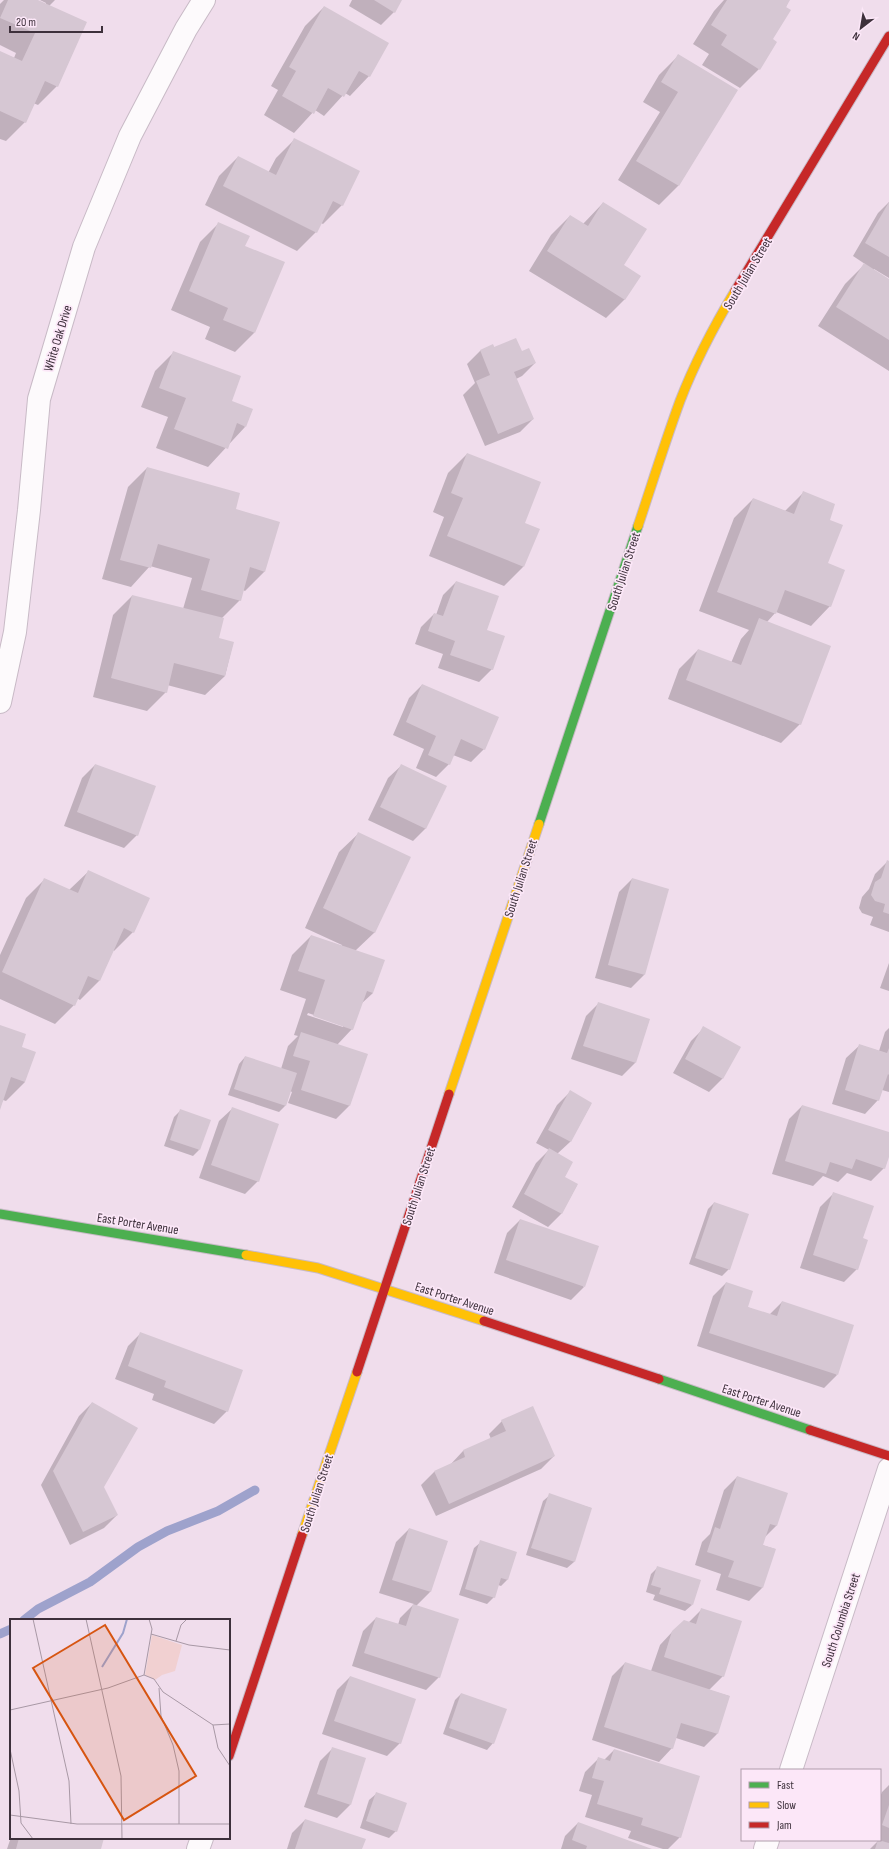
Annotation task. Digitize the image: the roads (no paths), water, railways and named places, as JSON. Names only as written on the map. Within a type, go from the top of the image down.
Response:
[{"type":"street","name":"White Oak Drive","points":[[0,702],[15,632],[29,510],[39,398],[84,247],[130,136],[186,29],[204,0]]},
{"type":"street","name":"South Julian Street","points":[[230,1753],[680,401],[696,363],[718,320],[889,36]]},
{"type":"street","name":"East Porter Avenue","points":[[0,1214],[201,1246],[318,1268],[384,1288],[889,1456]]},
{"type":"street","name":"South Columbia Street","points":[[791,1769],[889,1469]]},
{"type":"street","points":[[198,1849],[202,1839]]},
{"type":"waterway","points":[[25,1619],[38,1609],[90,1582],[138,1547],[167,1531],[218,1511],[255,1490]]},
{"type":"waterway","points":[[0,1634],[10,1629]]}]
